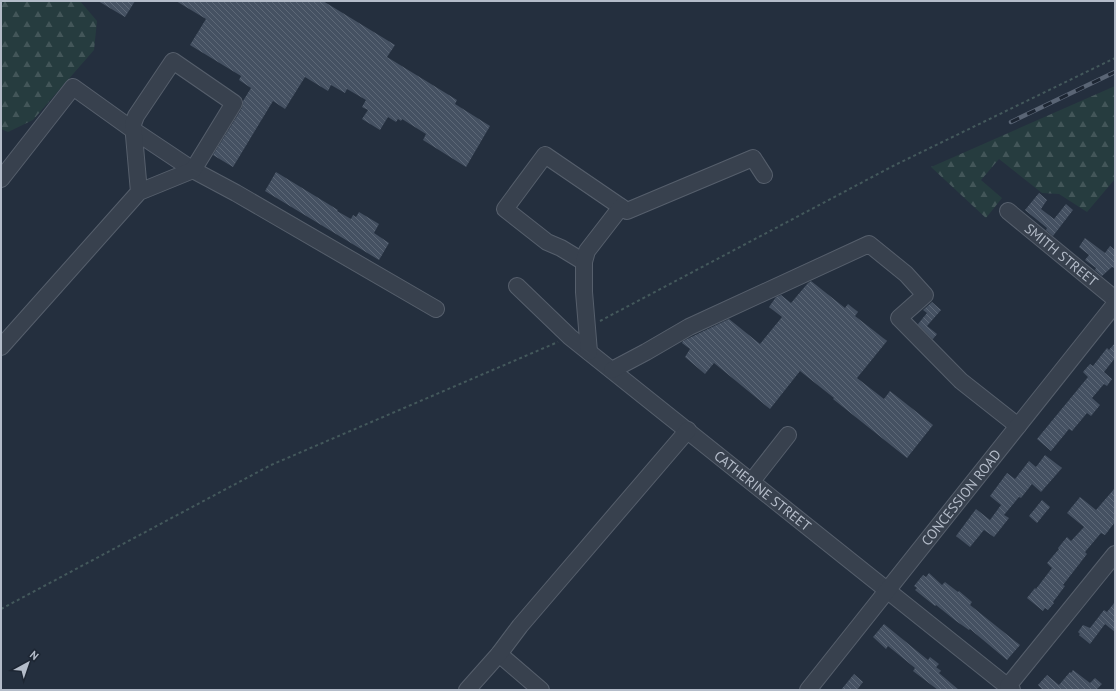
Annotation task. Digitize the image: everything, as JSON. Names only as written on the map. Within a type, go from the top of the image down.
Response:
[{"type":"street","points":[[1,347],[139,192],[193,170],[234,103],[172,61],[136,116],[133,124],[139,192]]},
{"type":"street","points":[[1,179],[73,88],[193,170],[236,193],[436,309]]},
{"type":"street","points":[[584,262],[561,248],[547,242],[505,209],[545,155],[627,211],[754,158],[764,175]]},
{"type":"street","points":[[589,352],[586,328],[584,262],[588,251],[621,207]]},
{"type":"street","name":"SMITH STREET","points":[[1008,210],[1114,305]]},
{"type":"street","points":[[612,370],[689,327],[869,244],[906,274],[924,295],[899,318],[961,381],[1018,426]]},
{"type":"street","name":"CATHERINE STREET","points":[[517,286],[570,337],[1010,688]]},
{"type":"street","name":"CONCESSION ROAD","points":[[808,690],[1114,305]]},
{"type":"street","points":[[467,690],[688,430]]},
{"type":"street","points":[[752,481],[788,435]]},
{"type":"street","points":[[1010,688],[1115,554]]},
{"type":"street","points":[[499,654],[541,690]]},
{"type":"path","points":[[586,328],[893,166],[1115,58]]},
{"type":"path","points":[[1,609],[271,465],[570,337]]},
{"type":"green space","points":[[1,1],[80,1],[97,21],[94,50],[33,120],[8,132],[1,129]]},
{"type":"green space","points":[[1115,86],[1115,179],[1087,212],[1059,194],[1042,193],[999,159],[981,180],[1002,198],[986,218],[931,167]]},
{"type":"building","points":[[98,1],[135,1],[125,17]]},
{"type":"building","points":[[176,1],[323,1],[395,45],[387,57],[457,100],[455,104],[490,126],[466,167],[423,140],[426,134],[402,119],[401,121],[398,119],[396,122],[388,117],[380,130],[362,119],[368,110],[362,107],[366,100],[347,89],[345,93],[331,85],[328,91],[305,77],[285,109],[273,101],[233,167],[213,155],[242,108],[243,101],[251,88],[239,80],[241,76],[190,45],[206,19]]},
{"type":"building","points":[[276,172],[351,219],[353,215],[356,217],[359,212],[379,224],[374,233],[389,243],[379,260],[265,191]]},
{"type":"building","points":[[1039,193],[1047,200],[1041,209],[1054,219],[1066,204],[1073,210],[1053,236],[1046,230],[1047,228],[1025,210]]},
{"type":"building","points":[[1085,238],[1105,253],[1110,246],[1115,250],[1115,268],[1112,267],[1102,276],[1095,270],[1096,268],[1085,260],[1089,255],[1079,247]]},
{"type":"building","points":[[811,281],[845,308],[848,304],[858,312],[855,316],[887,341],[857,378],[884,399],[890,391],[933,425],[907,458],[800,371],[770,409],[714,363],[705,374],[685,357],[690,349],[682,343],[683,341],[729,319],[760,344],[782,317],[769,307],[776,297],[781,295],[791,303]]},
{"type":"building","points":[[932,302],[941,310],[927,326],[937,334],[933,339],[918,324],[927,313],[923,310]]},
{"type":"building","points":[[1115,343],[1115,358],[1104,372],[1112,379],[1107,386],[1104,384],[1092,398],[1100,405],[1091,416],[1087,413],[1072,431],[1069,429],[1051,451],[1037,439],[1088,377],[1083,372],[1090,364],[1093,366],[1107,348],[1109,350]]},
{"type":"building","points":[[1045,455],[1062,468],[1041,492],[1032,484],[1021,498],[1019,497],[1004,515],[1009,518],[994,537],[984,530],[970,547],[956,536],[976,509],[990,520],[1001,505],[990,496],[1007,473],[1015,479],[1029,461],[1036,467]]},
{"type":"building","points":[[1115,488],[1115,522],[1105,535],[1101,533],[1085,552],[1087,554],[1063,585],[1065,586],[1053,602],[1054,603],[1048,610],[1045,608],[1043,611],[1027,598],[1052,568],[1047,563],[1059,549],[1058,548],[1067,537],[1071,541],[1084,527],[1067,513],[1080,497],[1096,510]]},
{"type":"building","points":[[1042,500],[1050,507],[1037,523],[1029,516]]},
{"type":"building","points":[[929,573],[942,585],[945,582],[958,592],[959,591],[972,602],[970,605],[1020,645],[1007,660],[970,629],[969,630],[956,621],[915,590],[917,588],[914,586],[923,575],[926,577]]},
{"type":"building","points":[[1115,602],[1115,632],[1105,624],[1090,644],[1079,635],[1080,634],[1078,632],[1083,625],[1090,628],[1104,610],[1107,612]]},
{"type":"building","points":[[884,624],[928,660],[930,657],[939,664],[936,667],[941,671],[939,673],[959,690],[938,690],[913,671],[915,668],[888,646],[886,649],[873,637]]},
{"type":"building","points":[[1073,670],[1090,683],[1095,678],[1102,684],[1097,689],[1099,690],[1043,690],[1038,685],[1047,675],[1059,685]]},
{"type":"building","points":[[854,674],[863,682],[857,690],[841,690]]},
{"type":"railway","points":[[1011,122],[1115,72]]}]
